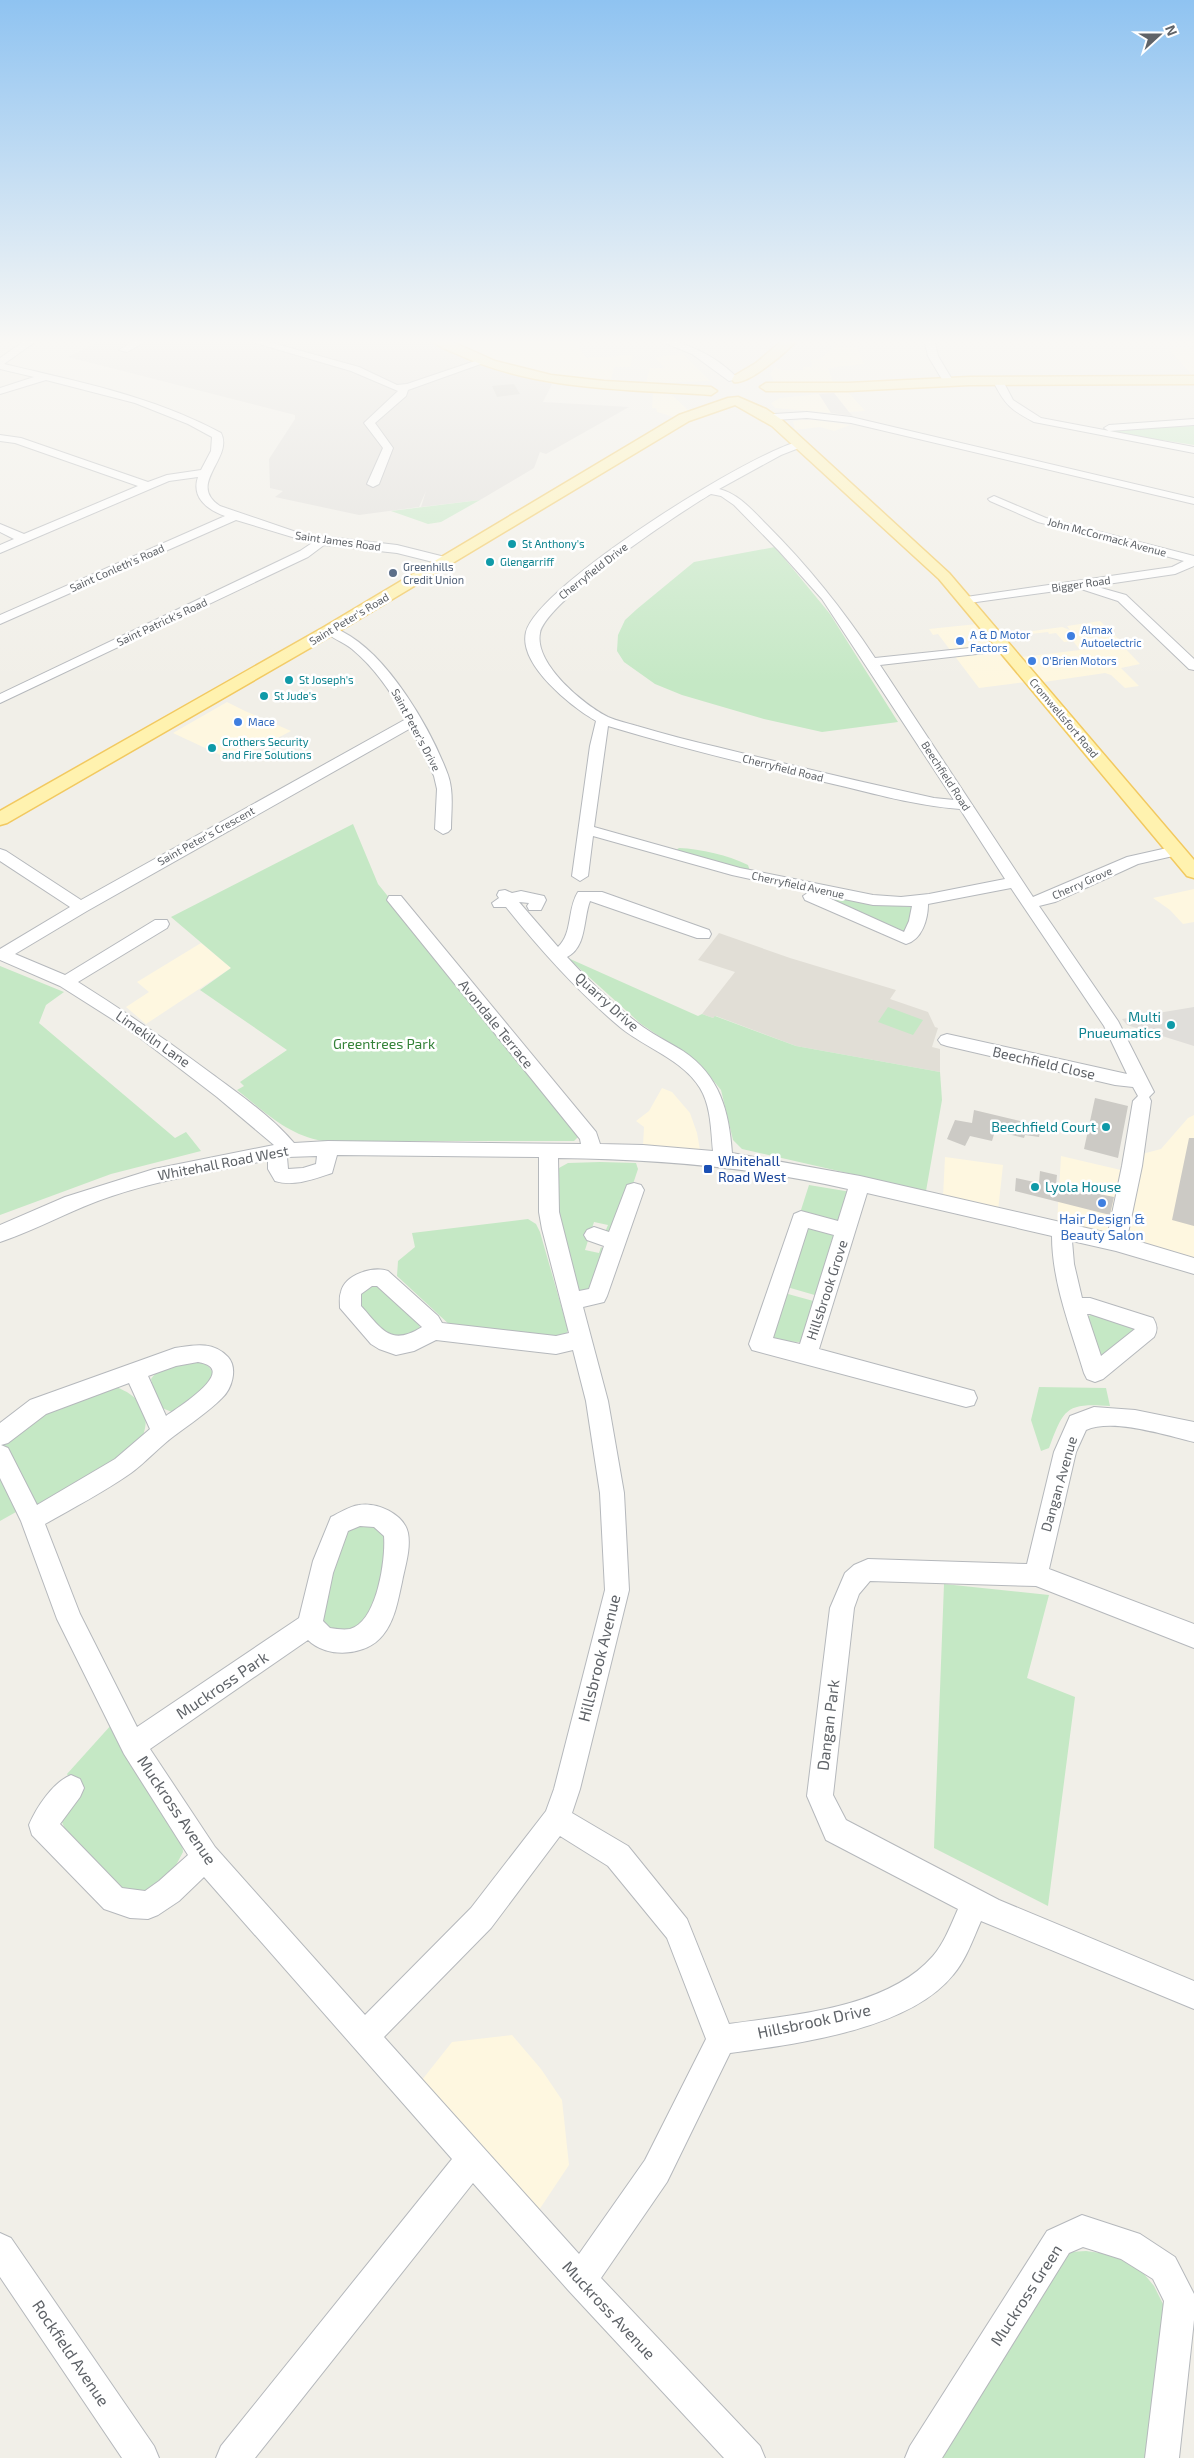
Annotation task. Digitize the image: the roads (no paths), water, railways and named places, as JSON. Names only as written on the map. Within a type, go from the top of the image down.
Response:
[{"type":"main road","name":"Saint Peter's Road","points":[[0,819],[330,630],[626,454]]},
{"type":"main road","name":"Cromwellsfort Road","points":[[811,454],[936,568],[966,601],[1194,872]]},
{"type":"street","points":[[56,454],[148,486]]},
{"type":"street","points":[[0,549],[167,478],[204,473],[216,454]]},
{"type":"street","points":[[373,484],[386,454]]},
{"type":"street","name":"Cherryfield Drive","points":[[604,720],[563,691],[547,672],[537,655],[532,633],[537,622],[566,591],[604,561],[710,490],[776,454]]},
{"type":"street","points":[[994,454],[1194,501]]},
{"type":"street","name":"Saint James Road","points":[[204,473],[203,491],[205,499],[221,510],[235,516],[284,533],[322,541],[398,549],[445,561]]},
{"type":"street","name":"Beechfield Road","points":[[710,490],[725,494],[738,503],[783,548],[826,596],[1112,1025],[1143,1091]]},
{"type":"street","name":"John McCormack Avenue","points":[[994,499],[1042,520],[1194,560]]},
{"type":"street","name":"Saint Conleth's Road","points":[[0,620],[235,516]]},
{"type":"street","points":[[0,528],[25,539]]},
{"type":"street","name":"Saint Patrick's Road","points":[[0,698],[304,554],[322,541]]},
{"type":"street","name":"Bigger Road","points":[[966,601],[1175,570],[1194,560]]},
{"type":"street","points":[[1122,598],[1121,587],[1126,578]]},
{"type":"street","points":[[1074,585],[1122,598],[1194,666]]},
{"type":"street","name":"Saint Peter's Drive","points":[[330,630],[347,638],[369,658],[393,686],[413,721],[441,776],[444,789],[443,829]]},
{"type":"street","points":[[962,652],[978,645],[992,633]]},
{"type":"street","points":[[871,662],[1003,647]]},
{"type":"street","points":[[962,652],[1017,662]]},
{"type":"street","points":[[580,876],[597,746],[601,724],[604,720]]},
{"type":"street","name":"Cherryfield Road","points":[[604,720],[662,738],[804,773],[934,803],[965,805]]},
{"type":"street","name":"Saint Peter's Crescent","points":[[1,954],[81,906],[413,721]]},
{"type":"street","name":"Cherryfield Avenue","points":[[586,829],[756,876],[873,900],[901,902],[920,900],[1015,882]]},
{"type":"street","name":"Cherry Grove","points":[[1030,903],[1049,898],[1133,860],[1151,849],[1161,833]]},
{"type":"street","name":"Cherry Grove","points":[[1133,860],[1176,851]]},
{"type":"street","points":[[0,854],[81,906]]},
{"type":"street","points":[[793,884],[798,890],[906,939],[915,927],[921,906],[920,900]]},
{"type":"street","name":"Quarry Drive","points":[[535,906],[538,900],[521,896],[504,899],[556,955],[630,1026],[680,1059],[701,1076],[715,1102],[721,1132],[723,1159]]},
{"type":"street","points":[[556,955],[563,953],[577,932],[580,902],[584,896],[596,896],[703,934]]},
{"type":"street","name":"Avondale Terrace","points":[[396,900],[589,1137],[592,1150]]},
{"type":"street","points":[[66,982],[161,924]]},
{"type":"street","name":"Limekiln Lane","points":[[1,954],[66,982],[172,1052],[277,1136],[283,1151]]},
{"type":"street","name":"Beechfield Close","points":[[947,1040],[1115,1080],[1143,1091]]},
{"type":"street","points":[[1116,1243],[1132,1166],[1143,1091]]},
{"type":"street","points":[[283,1151],[278,1169],[282,1176],[304,1175],[325,1168],[328,1148]]},
{"type":"street","name":"Whitehall Road West","points":[[0,1234],[72,1202],[154,1176],[283,1151],[328,1148],[592,1150],[643,1152],[723,1159],[860,1183],[1116,1243],[1194,1266]]},
{"type":"street","name":"Hillsbrook Avenue","points":[[364,2037],[480,1918],[556,1819],[567,1790],[617,1590],[612,1493],[598,1400],[549,1212],[548,1150]]},
{"type":"street","name":"Hillsbrook Grove","points":[[860,1183],[807,1355],[966,1398]]},
{"type":"street","points":[[572,1301],[597,1296],[634,1190]]},
{"type":"street","points":[[807,1355],[760,1344],[801,1219],[846,1230]]},
{"type":"street","points":[[1062,1230],[1061,1248],[1075,1306]]},
{"type":"street","points":[[594,1236],[617,1242]]},
{"type":"street","points":[[433,1331],[556,1345],[581,1339]]},
{"type":"street","points":[[0,1436],[38,1407],[175,1357],[198,1353],[211,1355],[222,1366],[224,1373],[216,1391],[162,1432],[123,1466],[32,1520]]},
{"type":"street","points":[[135,1372],[162,1432]]},
{"type":"street","name":"Dangan Avenue","points":[[1036,1575],[1065,1452],[1078,1422],[1094,1416],[1134,1420],[1194,1432]]},
{"type":"street","name":"Muckross Avenue","points":[[0,1455],[32,1520],[69,1619],[133,1745],[205,1857],[580,2280],[748,2458]]},
{"type":"street","points":[[359,1515],[378,1517],[388,1523],[396,1532],[397,1550],[384,1609],[374,1628],[353,1641],[325,1640],[310,1625],[314,1599],[329,1545],[338,1524],[359,1515]]},
{"type":"street","name":"Dangan Park","points":[[1194,1636],[1036,1575],[868,1570],[859,1574],[853,1581],[842,1608],[820,1796],[836,1830],[975,1902],[1194,1995]]},
{"type":"street","name":"Muckross Park","points":[[133,1745],[310,1625]]},
{"type":"street","points":[[71,1788],[42,1825],[114,1899],[130,1904],[148,1905],[169,1891],[205,1857]]},
{"type":"street","points":[[556,1819],[618,1856],[677,1929],[722,2040],[656,2171],[580,2280]]},
{"type":"street","name":"Hillsbrook Drive","points":[[722,2040],[804,2027],[876,2008],[919,1989],[943,1966],[975,1902]]},
{"type":"street","points":[[233,2458],[472,2159]]},
{"type":"street","name":"Muckross Green","points":[[922,2458],[1058,2242],[1082,2231],[1129,2245],[1164,2268],[1180,2299],[1162,2458]]},
{"type":"street","name":"Rockfield Avenue","points":[[0,2249],[142,2458]]},
{"type":"place","name":"St Anthony's","points":[[512,544]]},
{"type":"place","name":"Glengarriff","points":[[490,562]]},
{"type":"place","name":"Greenhills Credit Union","points":[[393,573]]},
{"type":"place","name":"Almax Autoelectric","points":[[1071,636]]},
{"type":"place","name":"A & D Motor Factors","points":[[960,641]]},
{"type":"place","name":"O'Brien Motors","points":[[1032,661]]},
{"type":"place","name":"St Joseph's","points":[[289,680]]},
{"type":"place","name":"St Jude's","points":[[264,696]]},
{"type":"place","name":"Mace","points":[[238,722]]},
{"type":"place","name":"Crothers Security and Fire Solutions","points":[[212,748]]},
{"type":"place","name":"Multi Pnueumatics","points":[[1171,1025]]},
{"type":"place","name":"Beechfield Court","points":[[1106,1127]]},
{"type":"place","name":"Whitehall Road West","points":[[708,1169]]},
{"type":"place","name":"Lyola House","points":[[1035,1187]]},
{"type":"place","name":"Hair Design & Beauty Salon","points":[[1102,1203]]},
{"type":"park label","name":"Greentrees Park","points":[[384,1044]]}]
